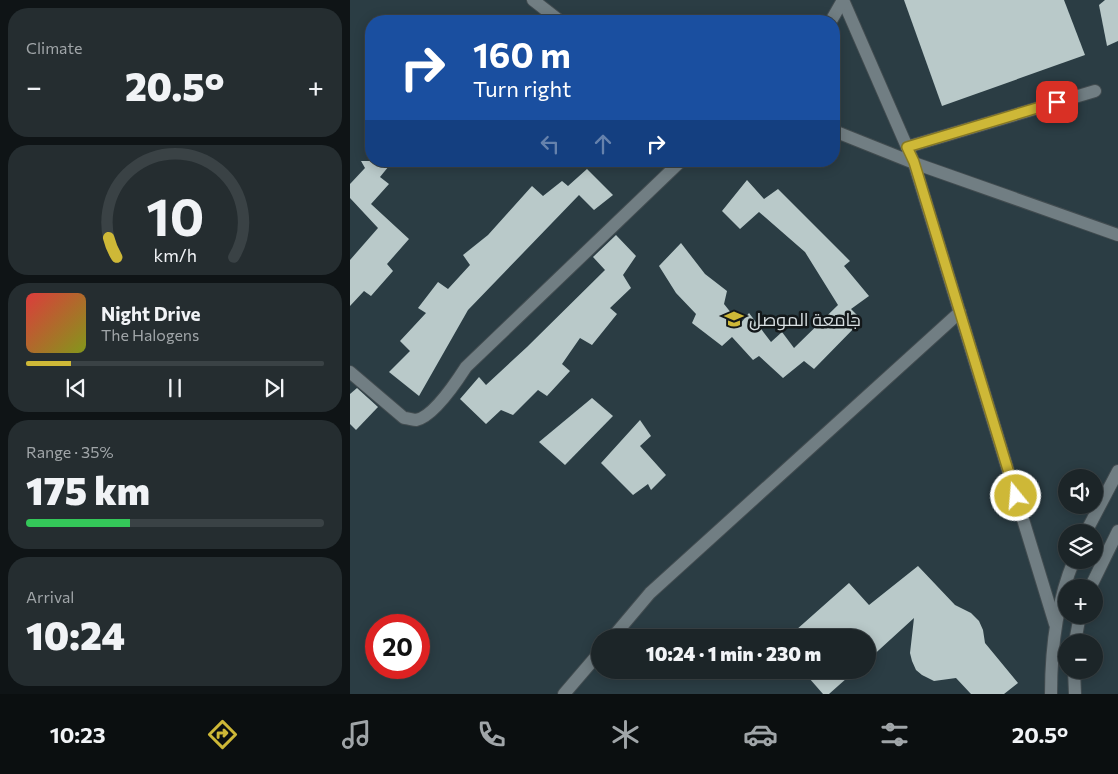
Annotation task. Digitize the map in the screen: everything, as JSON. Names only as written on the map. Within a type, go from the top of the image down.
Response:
[{"type":"street","points":[[533,0],[552,15]]},
{"type":"street","points":[[834,15],[843,0]]},
{"type":"street","points":[[843,0],[914,162],[1055,624]]},
{"type":"street","points":[[907,147],[1095,91]]},
{"type":"street","points":[[840,133],[914,162],[1118,235]]},
{"type":"street","points":[[350,372],[404,418],[416,420],[426,416],[450,391],[466,367],[675,167]]},
{"type":"street","points":[[620,629],[650,593],[960,312]]},
{"type":"street","points":[[1090,524],[1118,471]]},
{"type":"street","points":[[1094,579],[1118,531]]},
{"type":"street","points":[[1051,694],[1050,663],[1055,624],[1062,593],[1071,569]]},
{"type":"street","points":[[564,694],[591,662]]},
{"type":"street","points":[[1074,679],[1075,694]]},
{"type":"shaded area","name":"جامعة الموصل","points":[[350,0],[1118,0],[1118,694],[350,694]]},
{"type":"building","points":[[904,0],[1064,0],[1085,55],[942,106]]},
{"type":"building","points":[[1105,0],[1118,0],[1118,41],[1107,46],[1099,5]]},
{"type":"building","points":[[361,161],[365,161],[365,167],[388,167],[380,177],[389,184],[371,204],[409,239],[387,264],[393,271],[371,296],[364,291],[350,306],[350,260],[378,228],[350,198],[350,184],[365,168]]},
{"type":"building","points":[[587,169],[613,195],[594,210],[579,195],[468,310],[419,396],[389,372],[410,351],[400,341],[426,313],[418,308],[438,282],[448,289],[470,265],[463,255],[488,235],[532,186],[543,196],[562,181],[568,186]]},
{"type":"building","points":[[747,180],[764,199],[778,189],[850,261],[844,266],[869,296],[851,309],[862,320],[814,369],[804,361],[783,378],[759,356],[753,360],[732,337],[722,346],[692,323],[696,314],[676,293],[659,266],[681,243],[705,274],[727,291],[724,304],[740,324],[749,313],[771,342],[782,332],[794,348],[838,305],[805,252],[759,212],[740,229],[722,211]]},
{"type":"building","points":[[616,235],[636,256],[623,275],[631,288],[610,308],[617,314],[592,345],[580,338],[562,364],[570,371],[547,396],[538,390],[513,415],[501,410],[486,424],[460,399],[479,377],[486,385],[605,270],[593,257]]},
{"type":"building","points":[[357,388],[378,407],[356,430],[350,424],[350,394]]},
{"type":"building","points":[[592,398],[613,416],[565,465],[539,442]]},
{"type":"building","points":[[640,420],[651,436],[640,446],[666,475],[651,490],[648,484],[633,495],[601,463]]},
{"type":"building","points":[[918,566],[955,605],[971,613],[979,621],[985,643],[1018,683],[1004,694],[971,694],[956,678],[934,681],[922,675],[916,670],[910,653],[914,618],[876,653],[876,629],[797,629],[849,583],[869,605]]},
{"type":"building","points":[[810,679],[846,679],[829,694],[823,694]]},
{"type":"place","name":"جامعة الموصل","points":[[734,319]]},
{"type":"route","points":[[1016,496],[914,162],[907,147],[1057,102]]}]
